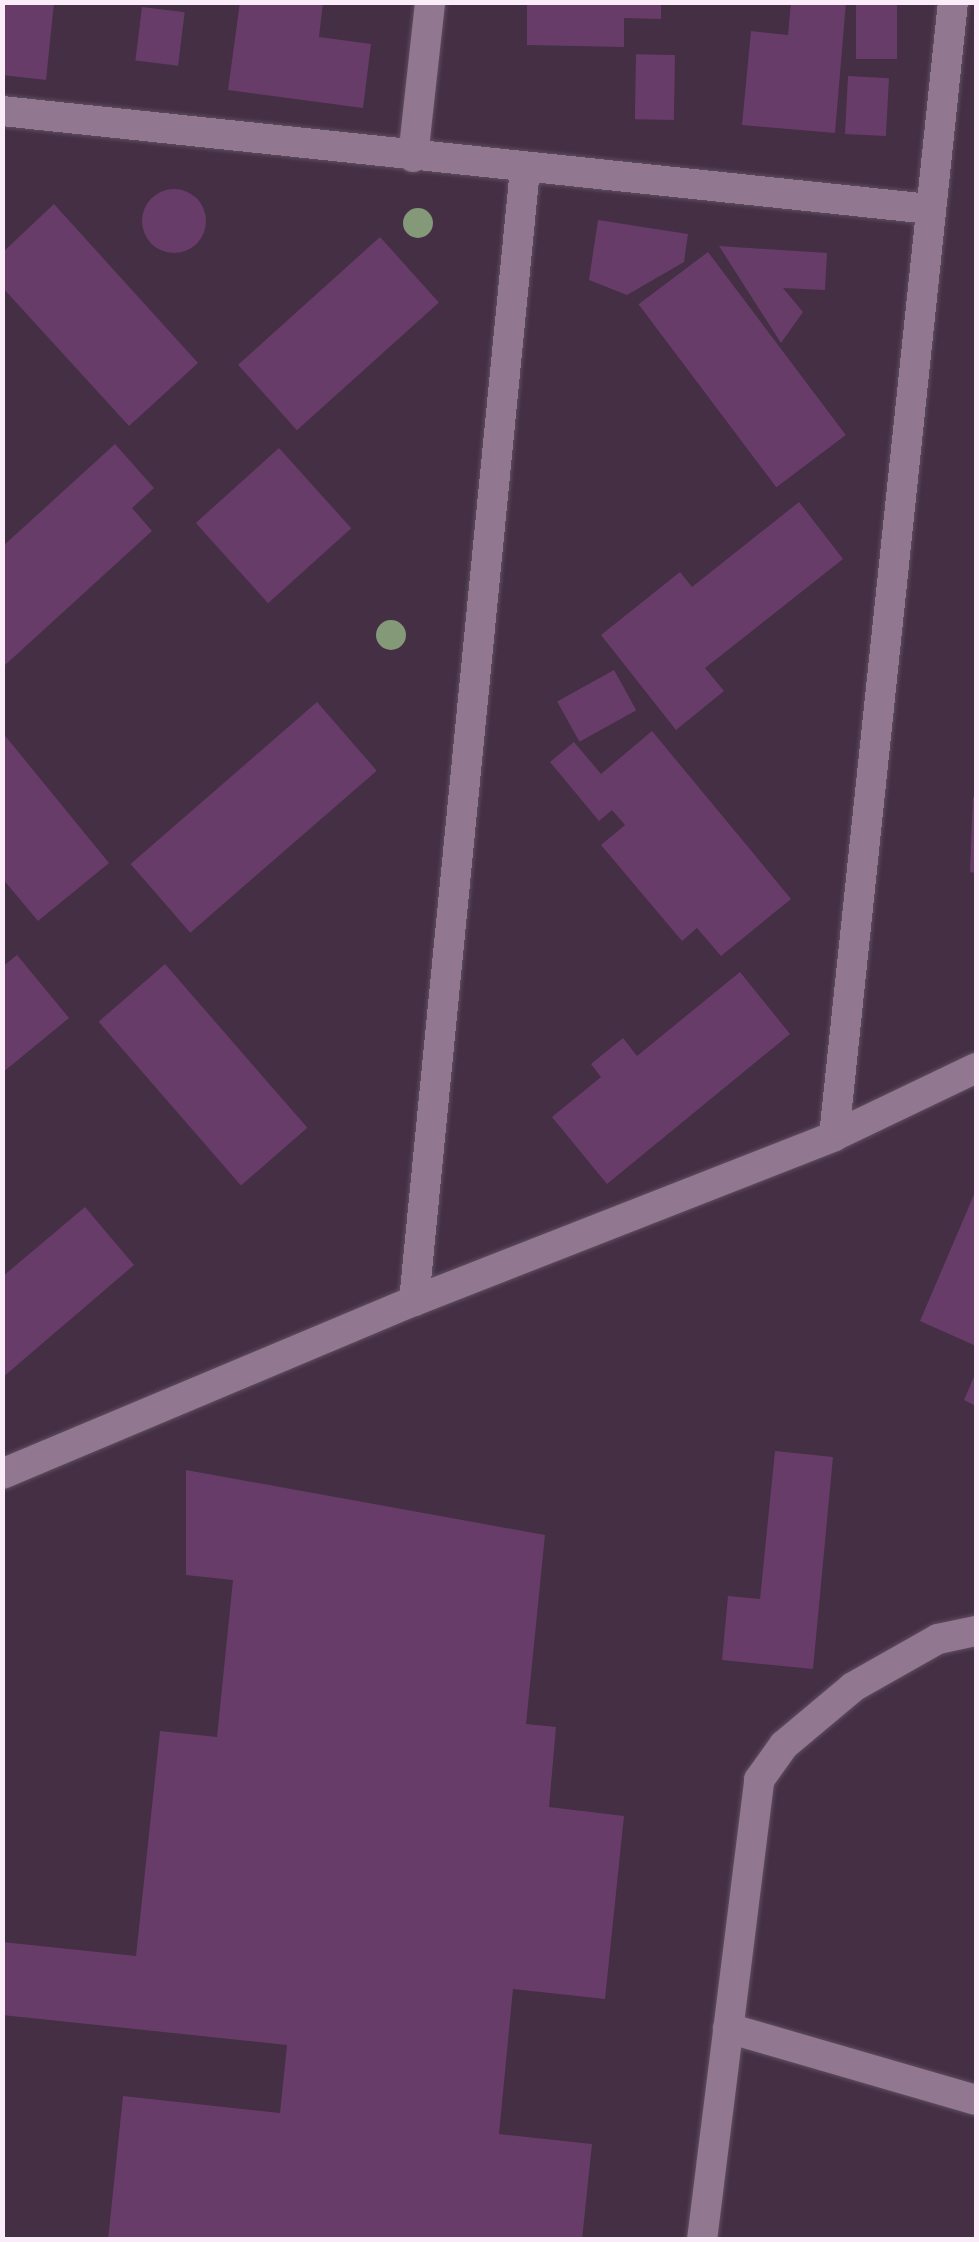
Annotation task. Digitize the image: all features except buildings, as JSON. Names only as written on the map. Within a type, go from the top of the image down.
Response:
[{"type":"street","points":[[414,157],[430,2]]},
{"type":"street","points":[[834,1136],[953,2]]},
{"type":"street","points":[[2,111],[929,209]]},
{"type":"street","points":[[414,1301],[524,169]]},
{"type":"street","points":[[2,1474],[414,1301],[834,1136],[976,1068]]},
{"type":"street","points":[[702,2240],[759,1780],[784,1745],[853,1687],[938,1638],[976,1631]]},
{"type":"street","points":[[728,2028],[976,2100]]}]
